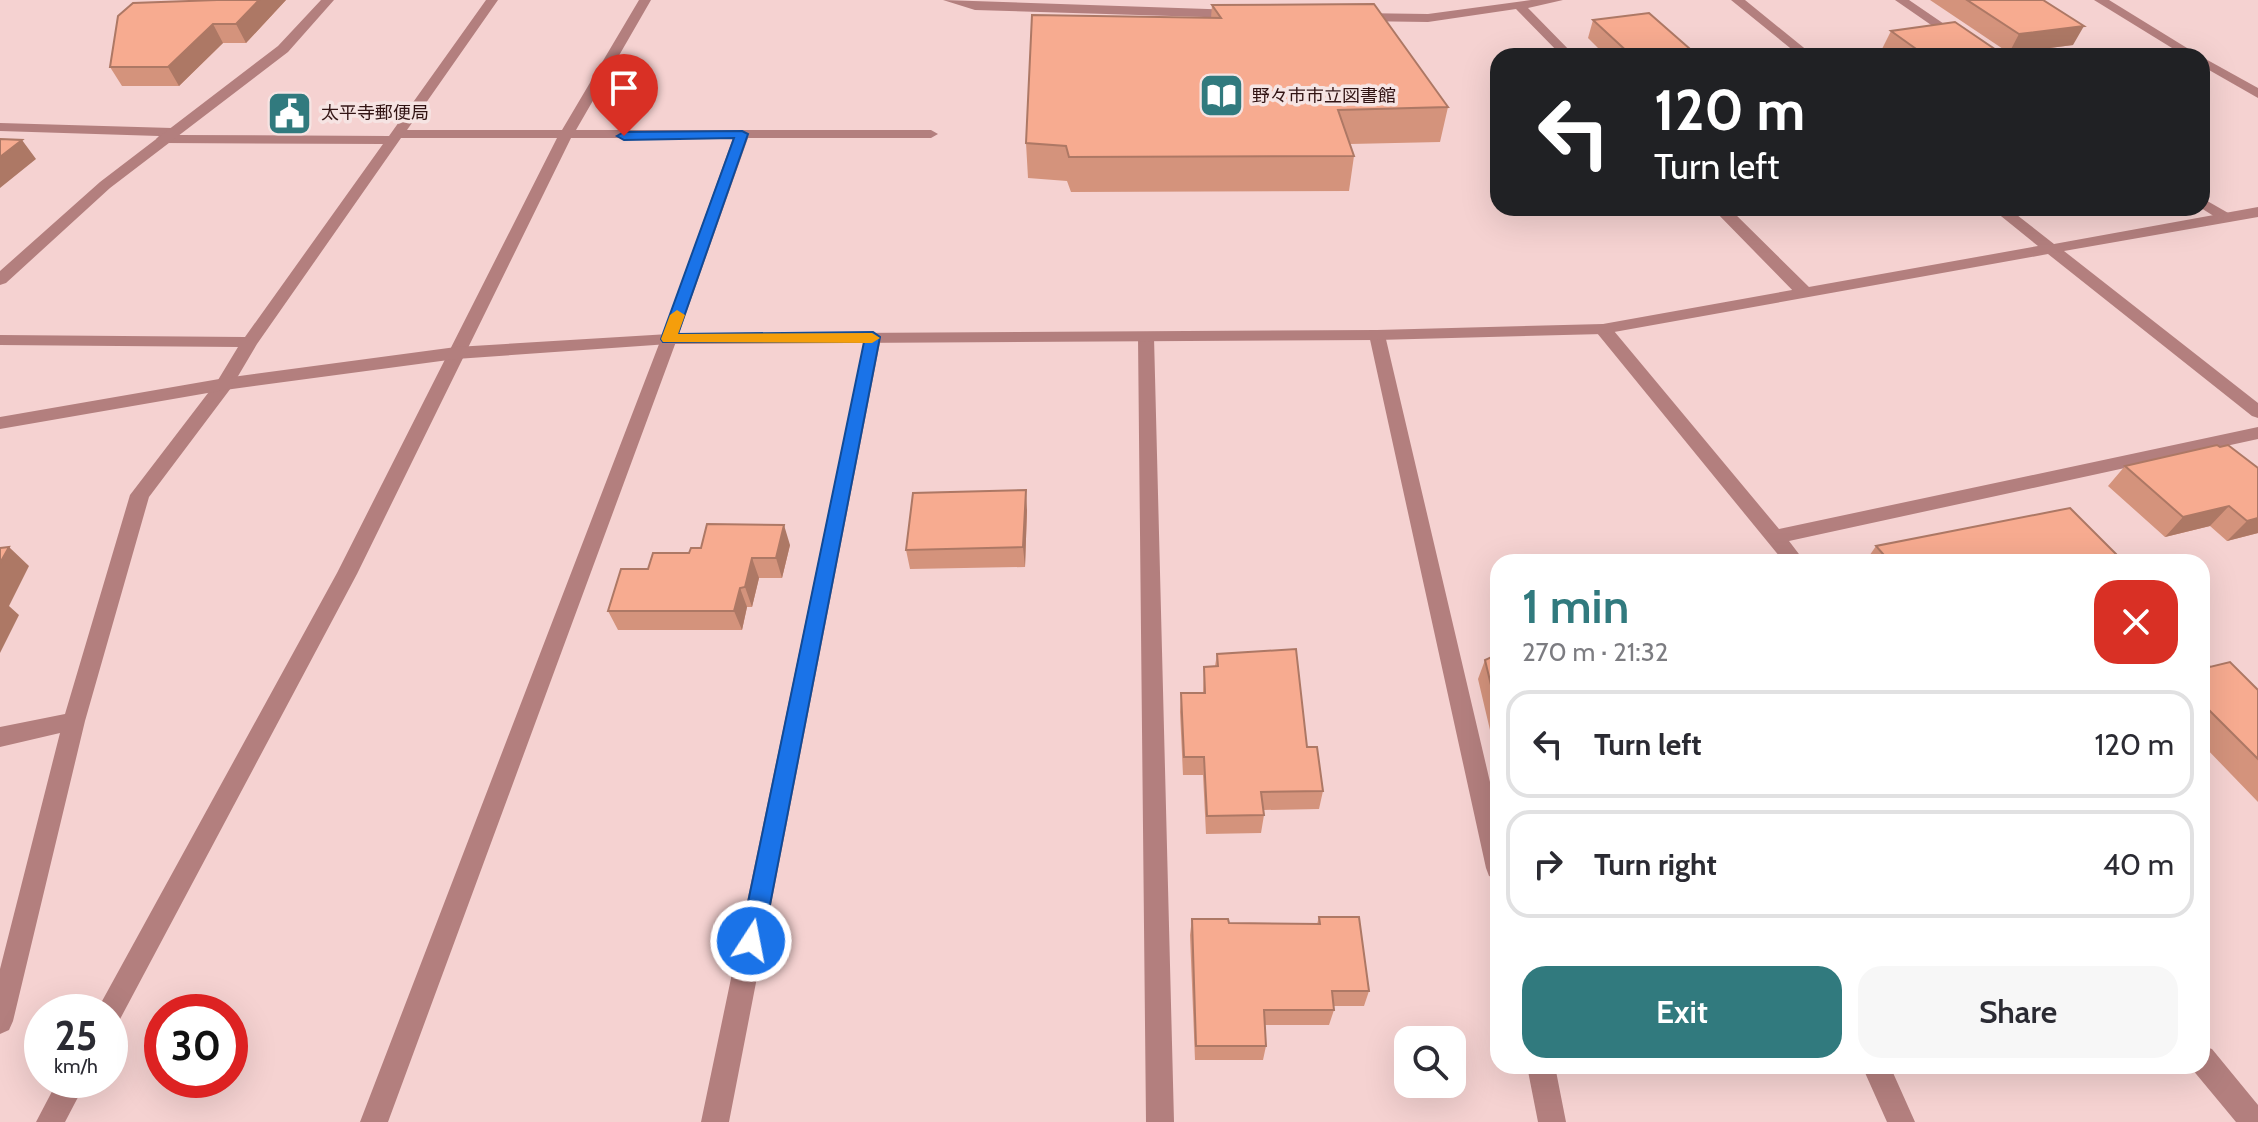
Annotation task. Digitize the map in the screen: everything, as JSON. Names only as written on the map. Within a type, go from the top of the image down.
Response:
[{"type":"street","points":[[0,280],[105,185],[283,49],[328,0]]},
{"type":"street","points":[[0,1021],[74,721],[140,495],[225,384],[250,342],[492,0]]},
{"type":"street","points":[[120,994],[347,574],[565,136],[645,0]]},
{"type":"street","points":[[949,0],[1257,14]]},
{"type":"street","points":[[1347,0],[1362,18]]},
{"type":"street","points":[[1347,17],[1428,18],[1557,0]]},
{"type":"street","points":[[1737,0],[1798,48]]},
{"type":"street","points":[[1901,0],[1973,48]]},
{"type":"street","points":[[2100,0],[2181,48]]},
{"type":"street","points":[[1519,5],[1561,48]]},
{"type":"street","points":[[2210,66],[2258,94]]},
{"type":"street","points":[[0,127],[168,135],[395,137],[931,134]]},
{"type":"street","points":[[374,1122],[669,339],[742,134]]},
{"type":"street","points":[[2210,207],[2225,217]]},
{"type":"street","points":[[0,423],[225,384],[456,353],[669,339],[1377,335],[1603,329],[2258,212]]},
{"type":"street","points":[[1728,216],[1804,292]]},
{"type":"street","points":[[2009,216],[2258,412]]},
{"type":"street","points":[[1603,329],[1789,554]]},
{"type":"street","points":[[1377,335],[1490,833]]},
{"type":"street","points":[[715,1122],[873,337]]},
{"type":"street","points":[[1146,337],[1160,1122]]},
{"type":"street","points":[[0,340],[250,342]]},
{"type":"street","points":[[1775,537],[2258,433]]},
{"type":"street","points":[[0,737],[74,721]]},
{"type":"street","points":[[2210,1067],[2251,1110]]},
{"type":"street","points":[[1543,1074],[1552,1122]]},
{"type":"street","points":[[1880,1074],[1901,1122]]},
{"type":"street","points":[[50,1122],[63,1098]]},
{"type":"building","points":[[259,0],[236,24],[213,24],[168,67],[110,67],[118,16],[133,3]]},
{"type":"building","points":[[1967,0],[2043,0],[2084,26],[2019,34]]},
{"type":"building","name":"野々市市立図書館","points":[[1374,4],[1448,107],[1338,110],[1354,156],[1069,157],[1066,146],[1026,143],[1032,15],[1221,18],[1212,5]]},
{"type":"building","points":[[1649,13],[1689,48],[1623,48],[1593,20]]},
{"type":"building","points":[[1955,22],[1993,48],[1915,48],[1891,31]]},
{"type":"building","points":[[0,139],[22,140],[0,157]]},
{"type":"building","points":[[2228,445],[2258,468],[2258,518],[2247,521],[2229,506],[2183,517],[2125,466]]},
{"type":"building","points":[[1026,490],[1023,547],[906,550],[913,493]]},
{"type":"building","points":[[2070,508],[2116,554],[1883,554],[1876,546]]},
{"type":"building","points":[[707,524],[784,525],[776,558],[752,558],[745,587],[740,588],[734,611],[608,611],[621,569],[648,569],[653,553],[689,553],[691,548],[701,548]]},
{"type":"building","points":[[9,547],[0,563],[0,548]]},
{"type":"building","points":[[1296,649],[1307,747],[1317,747],[1323,791],[1261,792],[1264,815],[1207,816],[1204,757],[1184,757],[1181,693],[1205,693],[1204,667],[1218,666],[1217,654]]},
{"type":"building","points":[[1490,658],[1490,681],[1485,660]]},
{"type":"building","points":[[2230,662],[2258,690],[2258,759],[2210,711],[2210,667]]},
{"type":"building","points":[[1319,917],[1359,917],[1369,991],[1332,991],[1334,1010],[1264,1010],[1266,1046],[1196,1046],[1192,919],[1228,919],[1229,923],[1320,924]]},
{"type":"slow traffic","points":[[677,315],[669,339],[872,338]]},
{"type":"place","name":"野々市市立図書館","points":[[1221,96]]},
{"type":"place","name":"太平寺郵便局","points":[[290,113]]},
{"type":"route","points":[[624,136],[742,134],[669,339],[873,337],[751,941]]}]
